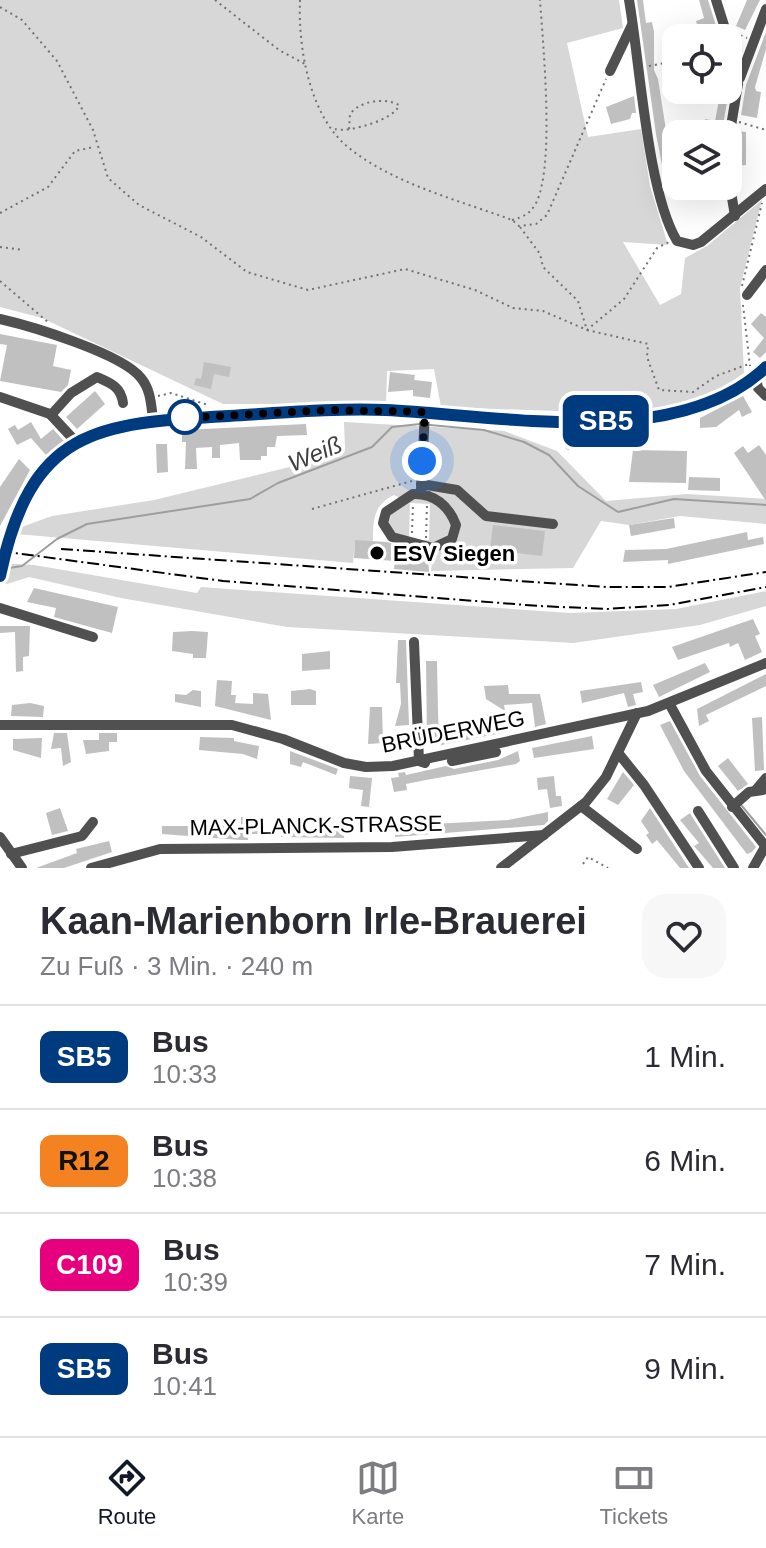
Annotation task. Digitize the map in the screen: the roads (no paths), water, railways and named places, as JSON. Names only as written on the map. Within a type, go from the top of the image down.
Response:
[{"type":"main road","points":[[1,569],[10,531],[26,493],[57,458],[77,443],[111,427],[153,419],[331,410],[425,416],[632,421],[700,407],[761,380],[766,367]]},
{"type":"street","points":[[629,0],[656,178],[668,223],[677,241],[693,245],[765,191]]},
{"type":"street","points":[[716,0],[726,24]]},
{"type":"street","points":[[742,70],[751,40],[766,9]]},
{"type":"street","points":[[610,71],[633,24]]},
{"type":"street","points":[[732,200],[735,216]]},
{"type":"street","points":[[743,293],[766,270]]},
{"type":"street","points":[[0,319],[40,329],[130,368],[143,380],[151,398],[153,419]]},
{"type":"street","points":[[51,415],[71,393],[97,377],[114,384],[122,392],[123,403]]},
{"type":"street","points":[[761,380],[758,388],[766,396]]},
{"type":"street","points":[[0,397],[51,415],[77,443]]},
{"type":"street","points":[[420,496],[425,416]]},
{"type":"street","points":[[569,420],[570,445]]},
{"type":"street","points":[[420,496],[441,503],[456,525],[452,539],[439,547],[426,547],[392,537],[383,518],[401,499],[457,490],[486,516],[553,524]]},
{"type":"street","points":[[0,608],[93,637]]},
{"type":"street","points":[[414,642],[419,761],[430,765],[496,752]]},
{"type":"street","name":"BRÜDERWEG","points":[[0,725],[232,725],[283,739],[344,763],[366,767],[419,761],[637,713],[766,663]]},
{"type":"street","points":[[669,703],[687,740],[732,807],[766,847],[753,868]]},
{"type":"street","points":[[501,868],[581,806],[606,777],[637,713]]},
{"type":"street","points":[[619,754],[644,785],[699,868]]},
{"type":"street","points":[[732,807],[759,791],[766,778]]},
{"type":"street","points":[[581,806],[637,849]]},
{"type":"street","points":[[698,811],[734,868]]},
{"type":"street","points":[[11,854],[82,836],[93,822]]},
{"type":"street","name":"MAX-PLANCK-STRASSE","points":[[91,868],[160,849],[392,847],[544,835]]},
{"type":"street","points":[[1,841],[22,868]]},
{"type":"waterway","name":"Weiß","points":[[9,568],[22,566],[57,539],[87,524],[250,499],[278,483],[372,447],[392,427],[420,424]]},
{"type":"waterway","name":"Weiß","points":[[430,425],[484,430],[524,442],[549,455],[578,486],[618,512],[674,499],[766,505]]},
{"type":"waterway","points":[[742,806],[766,835]]},
{"type":"railway","points":[[61,549],[606,587],[668,587],[766,572]]},
{"type":"railway","points":[[0,551],[223,581],[539,606],[607,609],[669,605],[766,587]]},
{"type":"place","name":"ESV Siegen","points":[[377,553]]}]
